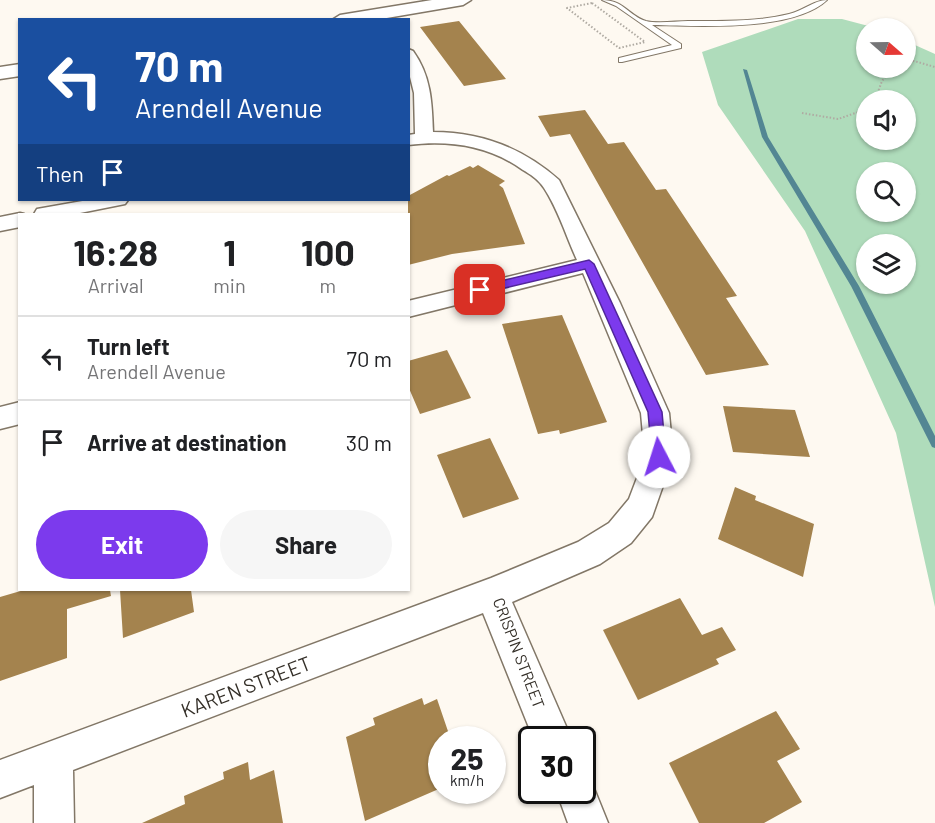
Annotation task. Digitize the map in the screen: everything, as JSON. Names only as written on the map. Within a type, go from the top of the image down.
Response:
[{"type":"street","points":[[361,18],[464,0]]},
{"type":"street","name":"CRISPIN STREET","points":[[410,57],[419,71],[423,87],[416,138],[455,139],[488,145],[518,156],[539,170],[552,184],[655,412],[659,457],[641,507],[620,533],[589,553],[492,594],[547,726]]},
{"type":"street","points":[[0,73],[18,70]]},
{"type":"street","points":[[49,213],[113,201]]},
{"type":"street","points":[[0,224],[18,220]]},
{"type":"street","points":[[410,309],[589,264]]},
{"type":"street","points":[[0,418],[18,414]]},
{"type":"street","name":"KAREN STREET","points":[[0,780],[492,594]]},
{"type":"street","points":[[54,759],[54,823]]},
{"type":"street","points":[[581,804],[588,823]]},
{"type":"lane","points":[[605,0],[618,5],[678,46],[622,60]]},
{"type":"lane","points":[[646,23],[772,20],[817,7],[824,0]]},
{"type":"path","points":[[592,3],[609,15],[645,42],[619,48],[567,8],[592,3]]},
{"type":"path","points":[[916,62],[935,67]]},
{"type":"path","points":[[802,113],[838,119],[856,113]]},
{"type":"green space","points":[[798,19],[842,19],[856,23],[856,78],[916,78],[916,45],[935,54],[935,607],[896,433],[805,231],[718,105],[702,52]]},
{"type":"building","points":[[459,21],[506,79],[464,86],[420,27]]},
{"type":"building","points":[[585,110],[608,144],[624,142],[656,190],[666,189],[737,296],[726,298],[769,365],[706,375],[570,134],[550,137],[538,116]]},
{"type":"building","points":[[478,165],[505,181],[499,185],[503,188],[525,244],[452,254],[410,264],[408,201],[410,201],[410,195],[447,175],[470,166],[473,168]]},
{"type":"building","points":[[562,315],[607,422],[560,434],[559,430],[538,434],[502,324]]},
{"type":"building","points":[[447,350],[471,398],[420,414],[410,391],[410,360]]},
{"type":"building","points":[[723,406],[795,410],[810,457],[733,452]]},
{"type":"building","points":[[490,438],[519,499],[463,518],[437,455]]},
{"type":"building","points":[[735,487],[756,496],[755,500],[814,524],[803,577],[718,539]]},
{"type":"building","points":[[21,591],[110,591],[111,596],[67,609],[67,658],[0,681],[0,597]]},
{"type":"building","points":[[120,591],[191,591],[194,612],[123,638]]},
{"type":"building","points":[[680,598],[702,635],[722,627],[736,650],[716,659],[719,664],[638,700],[603,630]]},
{"type":"building","points":[[422,698],[424,705],[437,699],[446,726],[428,726],[428,794],[365,821],[346,737],[375,725],[373,718]]},
{"type":"building","points":[[776,711],[800,749],[777,761],[802,802],[764,823],[699,823],[669,763]]},
{"type":"building","points":[[248,762],[250,780],[274,770],[283,823],[142,823],[185,804],[184,796],[224,779],[223,772]]},
{"type":"waterway","points":[[745,70],[765,137],[855,286],[935,444]]},
{"type":"route","points":[[480,290],[589,264],[655,412],[659,457]]}]
